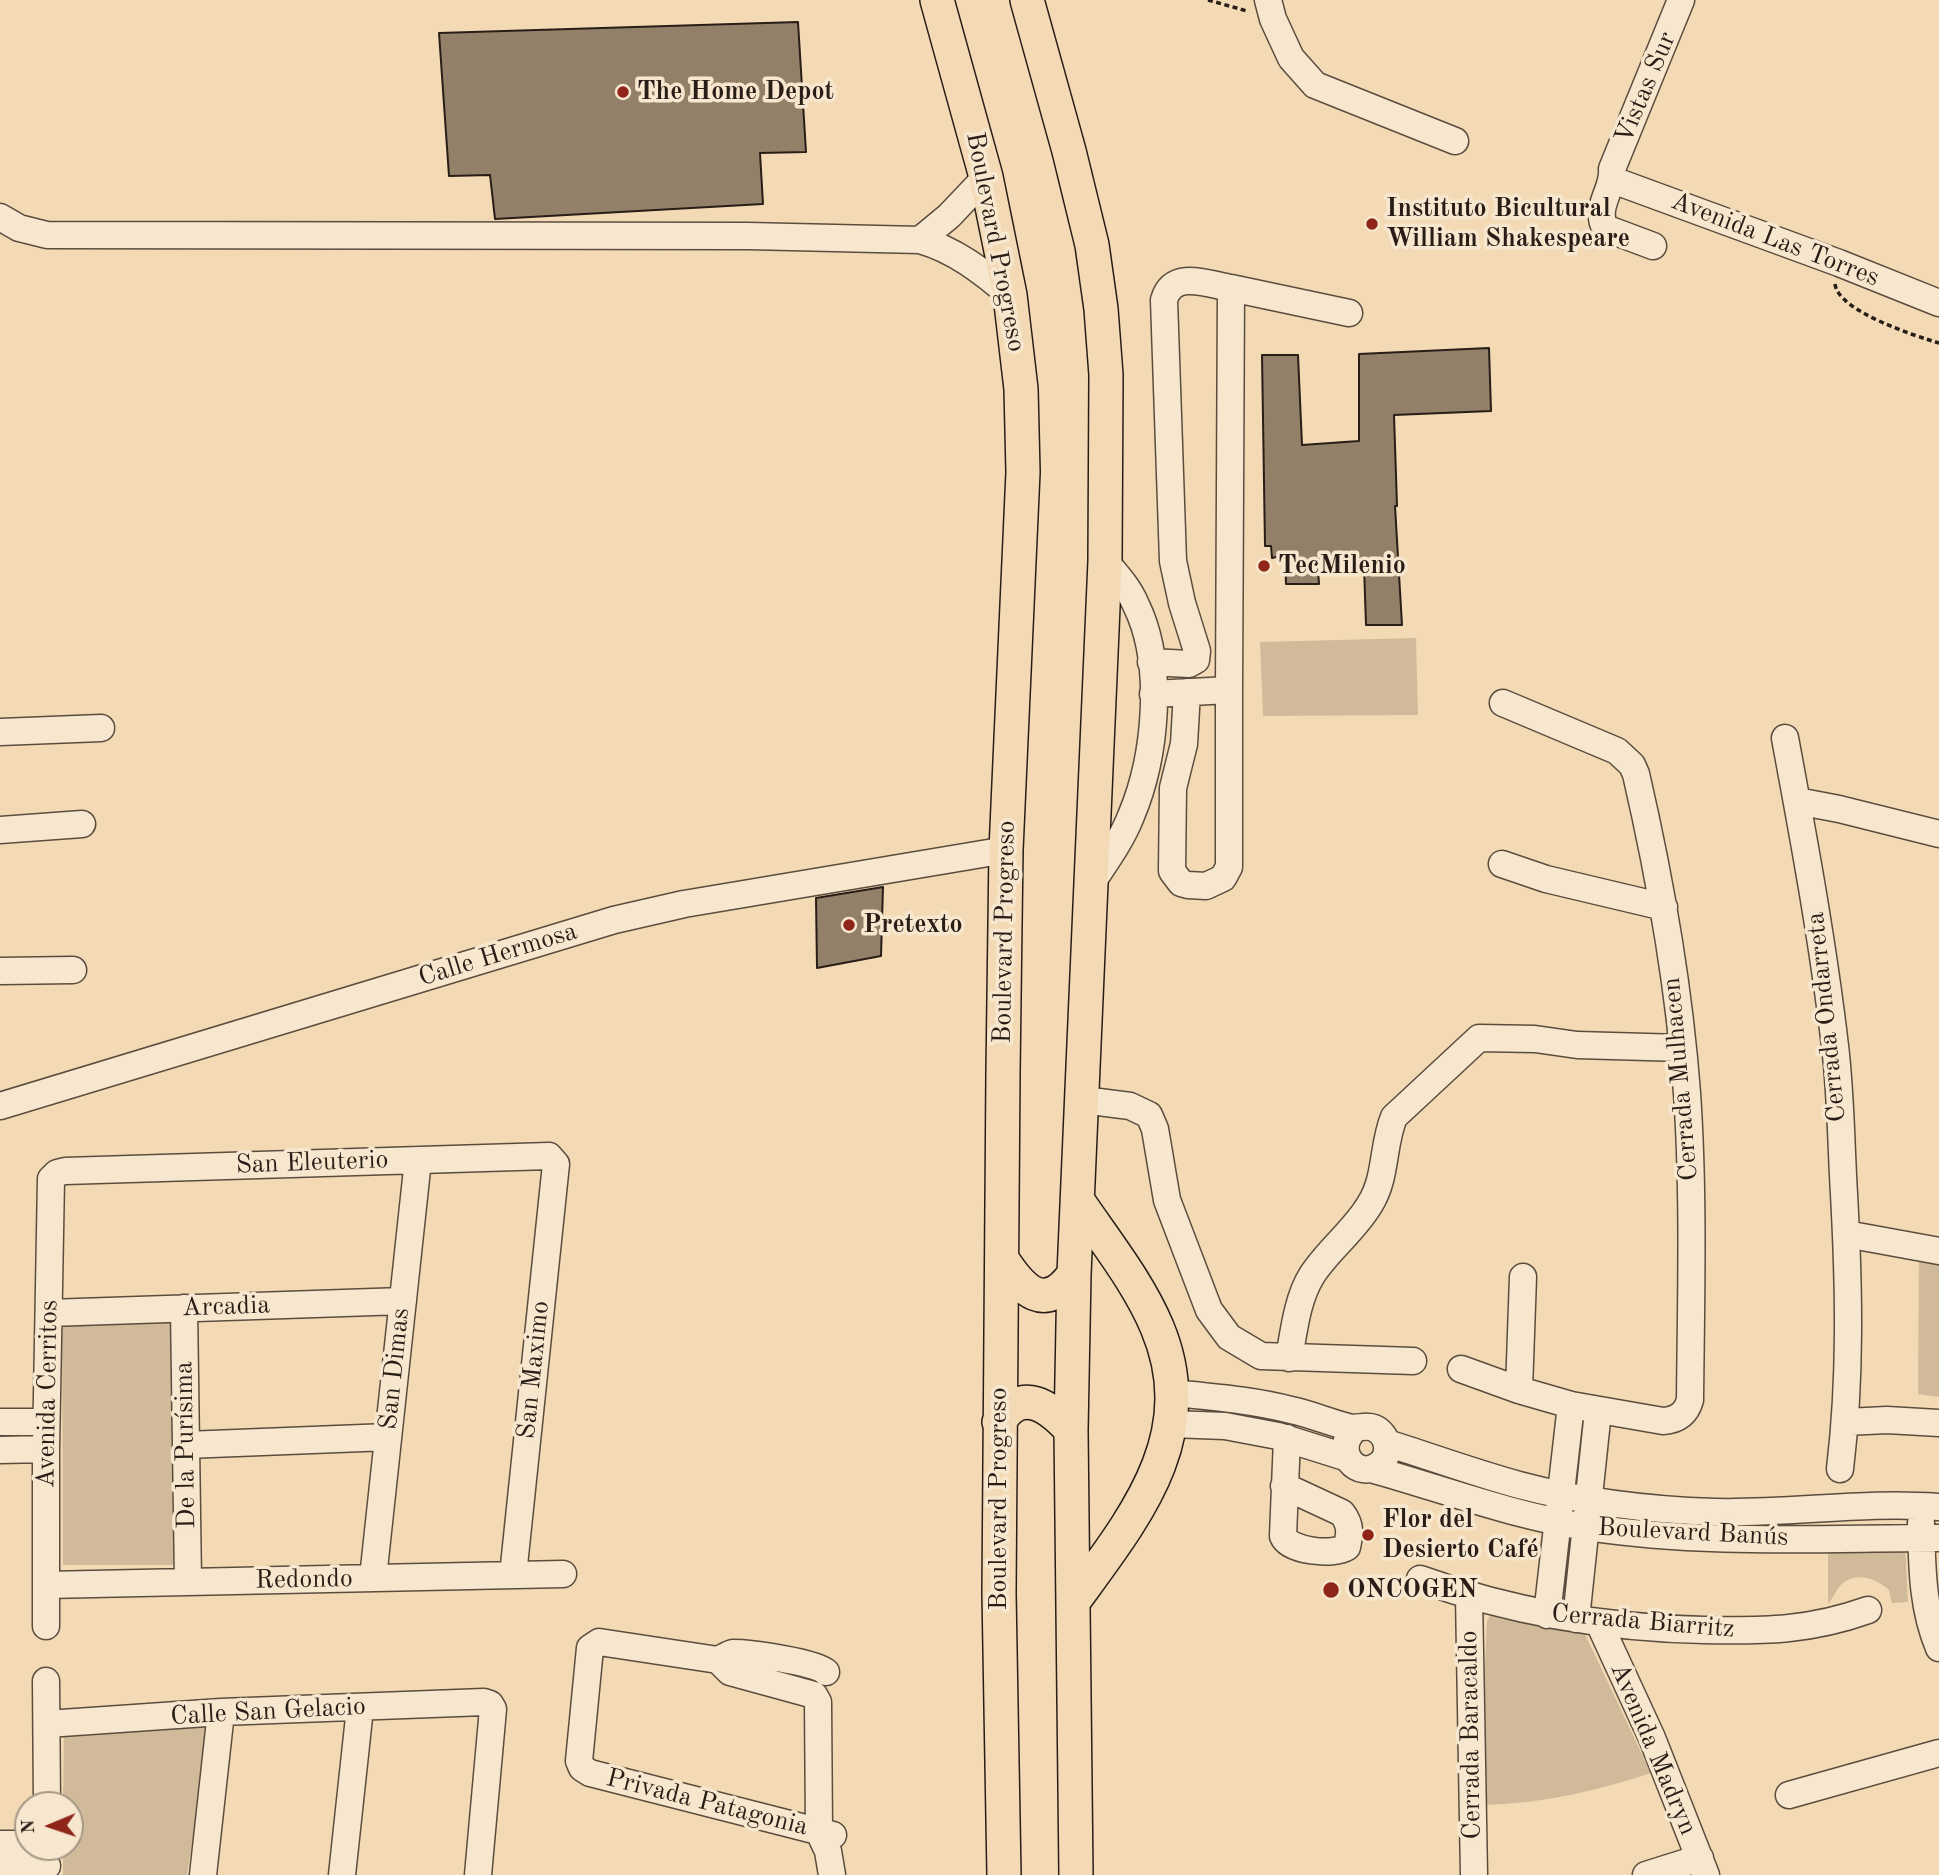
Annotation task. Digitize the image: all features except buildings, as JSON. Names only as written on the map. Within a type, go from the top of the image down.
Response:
[{"type":"main road","name":"Boulevard Progreso","points":[[937,0],[986,177],[1010,295],[1021,389],[1023,472],[1006,850],[999,1422],[1004,1875]]},
{"type":"main road","points":[[1027,0],[1092,246],[1105,375],[1105,561],[1074,1274],[1071,1430],[1076,1875]]},
{"type":"main road","points":[[1073,1602],[1144,1499],[1161,1465],[1172,1409],[1166,1352],[1156,1325],[1137,1290],[1078,1200]]},
{"type":"main road","points":[[1002,1259],[1022,1286],[1049,1296],[1064,1289],[1074,1274]]},
{"type":"main road","points":[[999,1422],[1006,1410],[1017,1404],[1033,1403],[1047,1407],[1071,1430]]},
{"type":"street","name":"Vistas Sur","points":[[1653,246],[1605,228],[1601,210],[1612,169],[1681,0]]},
{"type":"street","points":[[1270,9],[1291,58],[1315,85],[1455,141]]},
{"type":"street","name":"Avenida Las Torres","points":[[1612,176],[1619,182],[1939,303]]},
{"type":"street","points":[[920,240],[949,216],[986,177]]},
{"type":"street","points":[[0,217],[19,228],[47,235],[721,236],[920,240],[942,246],[971,264],[1010,295]]},
{"type":"street","points":[[1151,662],[1189,664],[1196,660],[1197,651],[1182,603],[1174,561],[1164,300],[1167,291],[1172,285],[1186,280],[1349,313]]},
{"type":"street","points":[[1187,692],[1184,744],[1173,789],[1171,864],[1176,878],[1188,885],[1197,886],[1215,883],[1223,878],[1229,867],[1231,288]]},
{"type":"street","points":[[1093,881],[1116,846],[1142,787],[1149,753],[1153,694],[1145,627],[1125,584],[1105,561]]},
{"type":"street","points":[[1153,694],[1230,690]]},
{"type":"street","name":"Cerrada Mulhacen","points":[[1503,703],[1617,751],[1632,765],[1664,908],[1682,1048],[1692,1212],[1690,1400],[1682,1415],[1676,1419],[1663,1420],[1598,1411]]},
{"type":"street","points":[[0,732],[101,728]]},
{"type":"street","name":"Cerrada Ondarreta","points":[[1785,738],[1819,926],[1835,1049],[1846,1234],[1848,1336],[1846,1422],[1840,1469]]},
{"type":"street","points":[[1184,744],[1230,744]]},
{"type":"street","points":[[1797,802],[1839,809],[1939,834]]},
{"type":"street","points":[[0,830],[82,824]]},
{"type":"street","name":"Calle Hermosa","points":[[0,1105],[614,920],[684,904],[1006,850]]},
{"type":"street","points":[[1502,864],[1546,879],[1664,908]]},
{"type":"street","points":[[0,971],[73,970]]},
{"type":"street","points":[[1289,1358],[1298,1310],[1311,1276],[1370,1206],[1381,1182],[1387,1134],[1394,1117],[1479,1038],[1535,1039],[1577,1045],[1682,1048]]},
{"type":"street","points":[[1083,1100],[1130,1106],[1149,1115],[1155,1129],[1167,1200],[1209,1310],[1228,1336],[1261,1356],[1413,1361]]},
{"type":"street","name":"San Eleuterio","points":[[65,1171],[549,1156],[556,1164]]},
{"type":"street","name":"San Dimas","points":[[373,1578],[418,1160]]},
{"type":"street","name":"San Maximo","points":[[513,1575],[556,1164]]},
{"type":"street","name":"Avenida Cerritos","points":[[46,1626],[46,1422],[51,1179],[57,1173],[65,1171]]},
{"type":"street","points":[[1846,1234],[1939,1251]]},
{"type":"street","points":[[1519,1390],[1523,1277]]},
{"type":"street","name":"Arcadia","points":[[49,1313],[403,1301]]},
{"type":"street","name":"De la Purísima","points":[[184,1308],[188,1582]]},
{"type":"street","points":[[1461,1368],[1519,1390],[1598,1411],[1586,1527],[1587,1621]]},
{"type":"street","points":[[1172,1409],[1212,1397],[1291,1409],[1355,1429],[1375,1428],[1387,1443],[1382,1462],[1359,1464],[1345,1446],[1355,1429]]},
{"type":"street","points":[[1547,1615],[1571,1405]]},
{"type":"street","name":"Boulevard Banús","points":[[1172,1409],[1225,1426],[1287,1438],[1359,1464],[1492,1505],[1586,1527],[1688,1538],[1930,1538]]},
{"type":"street","points":[[1846,1422],[1887,1420],[1939,1423]]},
{"type":"street","points":[[0,1422],[46,1422]]},
{"type":"street","points":[[186,1445],[388,1437]]},
{"type":"street","points":[[1284,1486],[1287,1438]]},
{"type":"street","name":"Boulevard Banús","points":[[1387,1443],[1519,1485],[1644,1507],[1718,1512],[1930,1506]]},
{"type":"street","points":[[0,1450],[46,1449]]},
{"type":"street","points":[[1930,1506],[1930,1538],[1921,1571],[1936,1633]]},
{"type":"street","name":"Redondo","points":[[46,1586],[563,1574]]},
{"type":"street","name":"Cerrada Biarritz","points":[[1420,1579],[1469,1596],[1547,1615],[1682,1629],[1780,1631],[1828,1623],[1868,1610]]},
{"type":"street","name":"Cerrada Baracaldo","points":[[1469,1596],[1474,1875]]},
{"type":"street","name":"Avenida Madryn","points":[[1587,1621],[1652,1738],[1703,1866]]},
{"type":"street","name":"Privada Patagonia","points":[[599,1642],[718,1660],[730,1653],[820,1667],[820,1683],[831,1689],[828,1848],[590,1773],[582,1768],[579,1761],[590,1648],[599,1642]]},
{"type":"street","points":[[46,1681],[47,1791]]},
{"type":"street","name":"Calle San Gelacio","points":[[47,1724],[221,1712],[484,1702],[490,1704],[493,1709],[478,1875]]},
{"type":"street","points":[[342,1875],[360,1708]]},
{"type":"street","points":[[203,1875],[221,1712]]},
{"type":"street","points":[[1789,1795],[1939,1754]]},
{"type":"street","points":[[0,1868],[47,1863]]},
{"type":"street","points":[[1646,1875],[1703,1866]]},
{"type":"path","points":[[1208,0],[1270,9]]},
{"type":"path","points":[[1839,263],[1835,282],[1840,297],[1897,329],[1939,343]]},
{"type":"shaded area","points":[[1416,638],[1418,715],[1263,716],[1260,642]]},
{"type":"shaded area","points":[[1919,1251],[1939,1254],[1939,1397],[1918,1394]]},
{"type":"shaded area","points":[[62,1321],[172,1321],[173,1565],[63,1565]]},
{"type":"shaded area","points":[[1905,1543],[1908,1602],[1892,1603],[1889,1590],[1884,1586],[1872,1579],[1859,1577],[1841,1585],[1828,1604],[1828,1549]]},
{"type":"shaded area","points":[[1491,1614],[1583,1630],[1651,1773],[1570,1795],[1529,1802],[1486,1805],[1482,1740],[1487,1621]]},
{"type":"shaded area","points":[[210,1726],[187,1875],[63,1875],[63,1861],[84,1861],[84,1791],[63,1791],[64,1728]]},
{"type":"place","name":"The Home Depot","points":[[623,92]]},
{"type":"place","name":"Instituto Bicultural William Shakespeare","points":[[1372,224]]},
{"type":"place","name":"TecMilenio","points":[[1264,566]]},
{"type":"place","name":"Pretexto","points":[[849,925]]},
{"type":"place","name":"Flor del Desierto Café","points":[[1368,1535]]},
{"type":"place","name":"ONCOGEN","points":[[1331,1590]]}]
